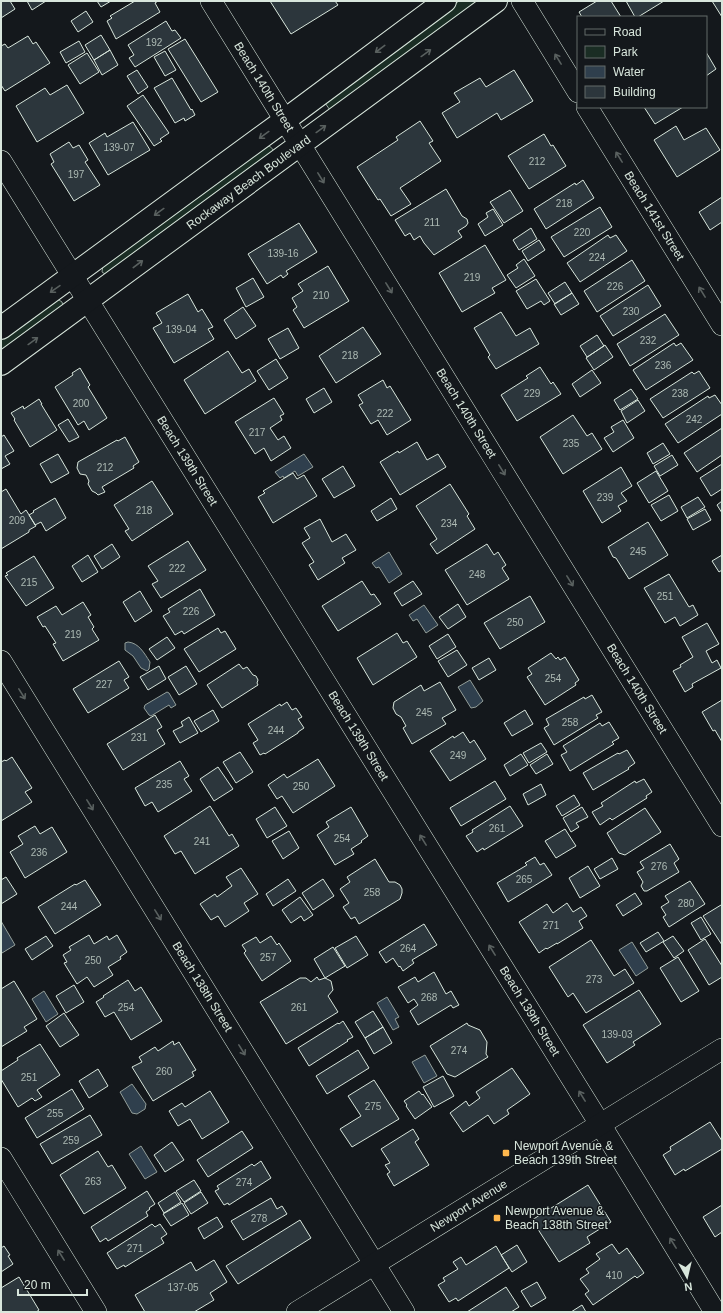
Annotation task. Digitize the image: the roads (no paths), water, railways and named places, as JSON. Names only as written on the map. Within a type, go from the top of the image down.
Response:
[{"type":"street","name":"Beach 140th Street","points":[[211,1],[722,826]]},
{"type":"street","points":[[1,328],[73,277],[445,1]]},
{"type":"street","name":"Rockaway Beach Boulevard","points":[[1,364],[496,1]]},
{"type":"street","points":[[522,1],[577,90]]},
{"type":"street","name":"Beach 141st Street","points":[[588,108],[722,325]]},
{"type":"street","name":"Beach 139th Street","points":[[1,161],[600,1124],[715,1312]]},
{"type":"street","name":"Beach 138th Street","points":[[1,661],[404,1312]]},
{"type":"street","name":"Newport Avenue","points":[[297,1312],[722,1049]]},
{"type":"street","points":[[1,1158],[96,1312]]},
{"type":"water","points":[[304,454],[313,467],[298,476],[295,471],[284,478],[283,476],[280,478],[275,472]]},
{"type":"water","points":[[389,552],[402,574],[389,583],[379,567],[376,568],[372,563]]},
{"type":"water","points":[[424,605],[438,625],[426,633],[417,619],[413,621],[409,615]]},
{"type":"water","points":[[128,642],[138,646],[146,655],[150,662],[149,669],[147,671],[141,668],[133,656],[125,650],[125,643]]},
{"type":"water","points":[[470,680],[483,701],[476,707],[471,708],[458,687]]},
{"type":"water","points":[[167,692],[176,705],[171,708],[169,705],[151,716],[149,715],[144,708],[145,705]]},
{"type":"water","points":[[1,921],[15,945],[2,953],[1,951]]},
{"type":"water","points":[[632,942],[648,968],[636,976],[619,950]]},
{"type":"water","points":[[44,991],[58,1014],[46,1022],[32,999]]},
{"type":"water","points":[[387,997],[399,1017],[395,1019],[399,1027],[393,1030],[377,1003]]},
{"type":"water","points":[[425,1055],[437,1076],[424,1083],[412,1062]]},
{"type":"water","points":[[132,1084],[146,1104],[145,1109],[137,1114],[132,1113],[120,1092]]},
{"type":"water","points":[[141,1146],[157,1172],[145,1179],[129,1154]]},
{"type":"place","name":"Newport Avenue & Beach 139th Street","points":[[506,1153]]},
{"type":"place","name":"Newport Avenue & Beach 138th Street","points":[[497,1218]]}]
